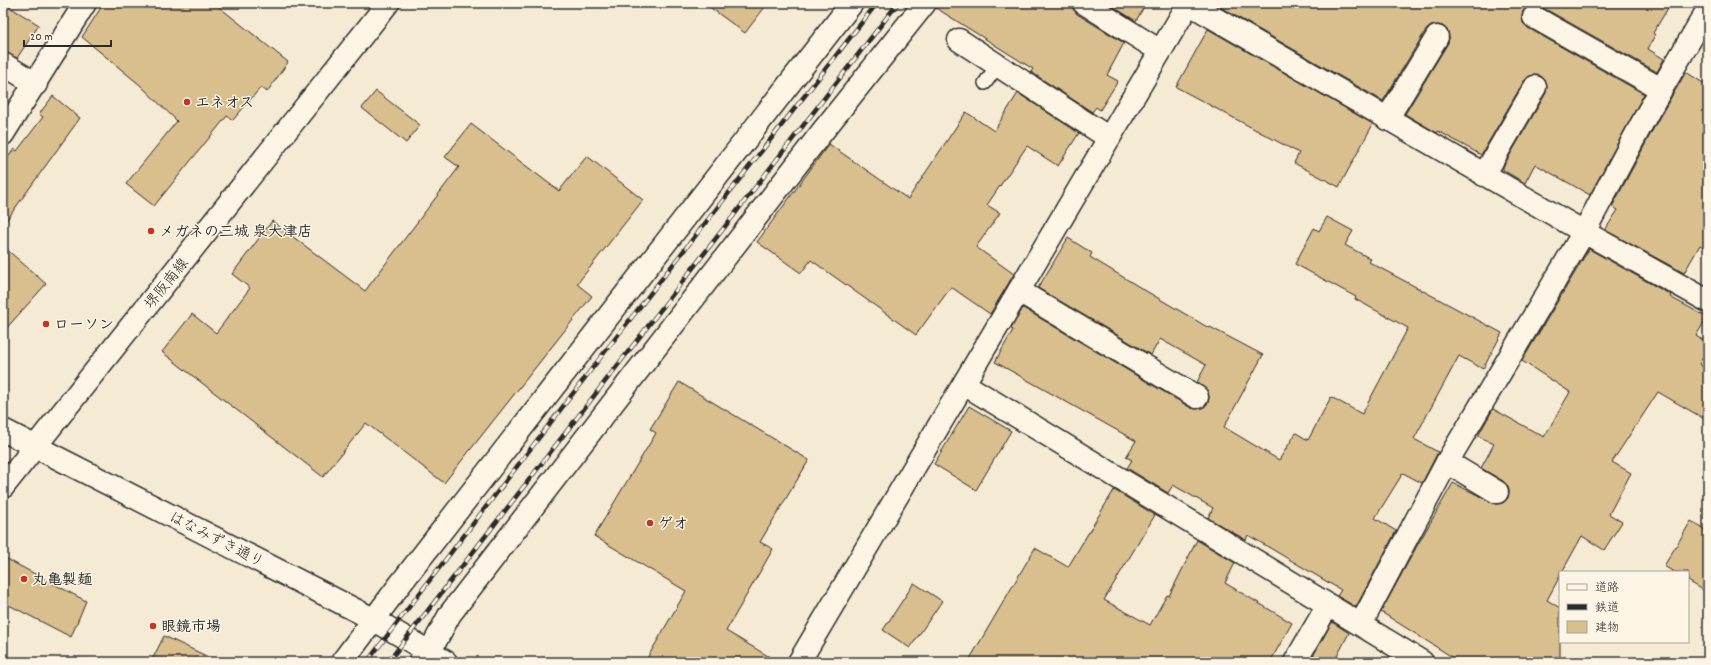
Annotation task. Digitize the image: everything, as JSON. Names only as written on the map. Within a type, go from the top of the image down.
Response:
[{"type":"street","points":[[3,134],[36,84],[85,3]]},
{"type":"street","name":"堺阪南線","points":[[3,487],[388,3]]},
{"type":"street","points":[[342,662],[373,619],[852,3]]},
{"type":"street","points":[[432,659],[450,614],[818,138],[925,3]]},
{"type":"street","points":[[1084,3],[1160,51]]},
{"type":"street","points":[[799,662],[1189,3],[1484,175],[1708,301]]},
{"type":"street","points":[[1361,624],[1447,462],[1584,232],[1661,89],[1708,9]]},
{"type":"street","points":[[1534,17],[1661,89]]},
{"type":"street","points":[[1387,119],[1437,37]]},
{"type":"street","points":[[959,40],[1109,138]]},
{"type":"street","points":[[3,64],[36,84]]},
{"type":"street","points":[[1484,175],[1535,87]]},
{"type":"street","points":[[1019,291],[1197,397]]},
{"type":"street","points":[[964,384],[1422,662]]},
{"type":"street","name":"はなみずき通り","points":[[3,430],[373,619],[432,659]]},
{"type":"street","points":[[1447,462],[1497,492]]},
{"type":"street","points":[[1295,662],[1328,605]]},
{"type":"lane","points":[[985,83],[998,65]]},
{"type":"building","points":[[3,3],[39,25],[17,58],[3,52]]},
{"type":"building","points":[[104,3],[214,3],[288,62],[267,92],[261,87],[233,120],[227,116],[154,206],[126,184],[177,121],[140,85],[82,37]]},
{"type":"building","points":[[704,3],[768,3],[745,33]]},
{"type":"building","points":[[937,3],[1072,3],[1073,9],[1077,14],[1124,43],[1107,75],[1118,81],[1100,110],[1096,107],[1092,112],[1031,72],[1033,69],[936,8]]},
{"type":"building","points":[[1107,3],[1146,3],[1136,21]]},
{"type":"building","points":[[1222,3],[1671,3],[1653,33],[1655,35],[1648,49],[1664,59],[1657,72],[1540,6],[1528,6],[1523,11],[1523,23],[1528,28],[1644,94],[1590,195],[1535,164],[1525,183],[1503,170],[1503,167],[1546,93],[1546,81],[1541,76],[1529,76],[1524,81],[1481,155],[1438,131],[1437,133],[1405,114],[1448,43],[1448,31],[1443,26],[1431,26],[1426,30],[1383,101],[1220,7]]},
{"type":"building","points":[[1208,29],[1373,124],[1339,187],[1294,163],[1299,153],[1176,87]]},
{"type":"building","points":[[1686,72],[1708,86],[1708,250],[1700,245],[1684,273],[1605,230],[1618,210],[1612,207],[1659,118]]},
{"type":"building","points":[[376,91],[420,125],[406,143],[362,108]]},
{"type":"building","points":[[1018,93],[1079,133],[1058,166],[1027,146],[987,205],[1000,213],[976,247],[1014,274],[990,314],[951,287],[916,335],[811,260],[801,273],[757,242],[829,144],[908,199],[966,112],[994,131]]},
{"type":"building","points":[[53,96],[80,118],[3,225],[3,164],[14,149],[17,151],[43,117],[39,114]]},
{"type":"building","points":[[471,124],[559,191],[587,156],[643,200],[577,284],[592,296],[444,483],[366,423],[323,477],[162,352],[192,314],[216,333],[250,288],[232,274],[272,221],[365,291],[459,167],[445,157]]},
{"type":"building","points":[[1327,217],[1353,231],[1345,245],[1371,259],[1369,262],[1502,333],[1483,369],[1459,356],[1414,439],[1438,452],[1422,483],[1403,473],[1375,518],[1396,531],[1356,607],[1337,596],[1341,590],[1248,535],[1246,540],[1208,518],[1213,508],[1173,485],[1168,493],[1127,468],[1132,460],[1126,457],[1136,441],[995,362],[1013,330],[1011,329],[1023,308],[1191,408],[1203,408],[1208,403],[1208,391],[1197,382],[1206,365],[1160,339],[1151,355],[1038,288],[1068,238],[1092,253],[1090,257],[1146,291],[1209,328],[1210,327],[1263,355],[1224,427],[1279,460],[1296,433],[1308,440],[1331,397],[1362,414],[1408,328],[1355,299],[1356,297],[1295,264],[1314,228],[1319,231]]},
{"type":"building","points":[[3,246],[46,284],[3,332]]},
{"type":"building","points":[[1589,249],[1707,317],[1696,336],[1708,343],[1708,349],[1699,364],[1708,370],[1708,421],[1658,392],[1612,462],[1631,473],[1609,514],[1622,522],[1604,550],[1582,536],[1563,571],[1559,571],[1559,578],[1547,600],[1559,607],[1560,662],[1460,662],[1381,612],[1453,483],[1496,504],[1503,503],[1508,498],[1508,486],[1503,481],[1481,468],[1494,444],[1478,436],[1493,409],[1544,437],[1570,392],[1522,361]]},
{"type":"building","points":[[679,382],[809,460],[760,542],[773,549],[726,631],[778,662],[645,662],[686,591],[594,536],[656,433],[650,429]]},
{"type":"building","points":[[969,406],[1011,431],[976,490],[934,464]]},
{"type":"building","points":[[1114,490],[1155,515],[1104,600],[1150,625],[1167,595],[1169,596],[1197,540],[1235,563],[1225,583],[1292,623],[1270,662],[968,662],[1035,548],[1068,567]]},
{"type":"building","points":[[1691,521],[1708,532],[1708,593],[1689,582],[1689,571],[1672,571],[1664,566]]},
{"type":"building","name":"丸亀製麺","points":[[3,557],[86,601],[71,637],[3,602]]},
{"type":"building","points":[[914,583],[942,601],[910,648],[883,630]]},
{"type":"building","points":[[1332,622],[1349,633],[1334,662],[1324,662],[1313,656]]},
{"type":"building","points":[[164,636],[219,662],[151,662]]},
{"type":"railway","points":[[367,662],[607,349],[877,3]]},
{"type":"railway","points":[[388,662],[898,3]]},
{"type":"place","name":"エネオス","points":[[187,102]]},
{"type":"place","name":"メガネの三城 泉大津店","points":[[151,231]]},
{"type":"place","name":"ローソン","points":[[46,324]]},
{"type":"place","name":"ゲオ","points":[[650,523]]},
{"type":"place","name":"丸亀製麺","points":[[24,579]]},
{"type":"place","name":"眼鏡市場","points":[[153,626]]}]
